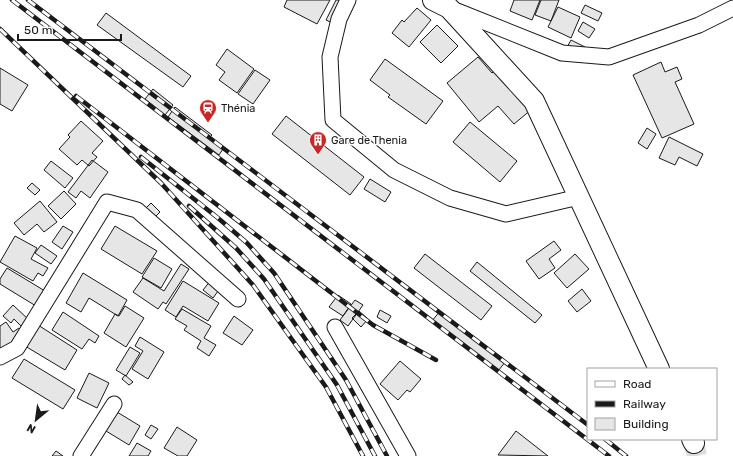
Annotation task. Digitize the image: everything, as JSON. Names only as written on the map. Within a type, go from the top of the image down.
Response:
[{"type":"main road","points":[[441,4],[534,100],[659,368]]},
{"type":"street","points":[[348,0],[339,19],[330,57],[333,120],[394,170],[450,198],[506,214],[579,197]]},
{"type":"street","points":[[441,4],[562,53],[609,58],[699,25],[733,8]]},
{"type":"street","points":[[0,357],[17,348],[107,202],[137,210],[238,299]]},
{"type":"street","points":[[335,327],[408,456]]},
{"type":"street","points":[[81,456],[114,404]]},
{"type":"building","points":[[287,0],[330,0],[317,24],[284,7]]},
{"type":"building","points":[[336,0],[347,0],[337,25],[326,20]]},
{"type":"building","points":[[514,0],[540,0],[532,20],[510,11]]},
{"type":"building","points":[[541,0],[559,0],[551,21],[535,15]]},
{"type":"building","points":[[585,5],[602,13],[598,21],[581,13]]},
{"type":"building","points":[[558,7],[580,17],[571,38],[548,27]]},
{"type":"building","points":[[417,8],[431,20],[409,47],[392,33],[402,20],[404,22]]},
{"type":"building","points":[[106,13],[191,76],[183,87],[97,25]]},
{"type":"building","points":[[583,22],[595,29],[589,38],[578,31]]},
{"type":"building","points":[[437,25],[458,46],[441,63],[420,42]]},
{"type":"building","points":[[571,40],[585,47],[579,58],[565,51]]},
{"type":"building","points":[[227,49],[254,69],[237,93],[219,80],[225,72],[216,65]]},
{"type":"building","points":[[478,57],[492,73],[497,68],[532,109],[514,124],[498,106],[479,122],[447,83]]},
{"type":"building","points":[[385,59],[443,101],[426,124],[388,97],[390,95],[370,80]]},
{"type":"building","points":[[661,62],[665,72],[677,67],[682,79],[675,82],[694,124],[662,138],[633,75]]},
{"type":"building","points":[[0,68],[28,85],[12,111],[0,104]]},
{"type":"building","points":[[255,70],[270,80],[253,104],[238,94]]},
{"type":"building","points":[[153,89],[173,105],[165,115],[145,99]]},
{"type":"building","points":[[175,107],[212,135],[209,138],[223,149],[219,155],[168,117]]},
{"type":"building","name":"Gare de Thenia","points":[[286,116],[364,177],[350,195],[272,134]]},
{"type":"building","points":[[81,121],[103,141],[92,153],[97,157],[89,166],[82,160],[77,165],[59,149],[70,137],[68,135]]},
{"type":"building","points":[[470,122],[517,161],[500,182],[453,142]]},
{"type":"building","points":[[647,128],[656,134],[647,149],[638,143]]},
{"type":"building","points":[[669,137],[703,154],[697,166],[679,157],[675,165],[659,158]]},
{"type":"building","points":[[92,160],[108,172],[90,198],[81,191],[76,198],[68,192]]},
{"type":"building","points":[[51,161],[73,178],[65,188],[44,170]]},
{"type":"building","points":[[370,179],[391,192],[385,202],[364,189]]},
{"type":"building","points":[[32,183],[40,190],[35,195],[27,188]]},
{"type":"building","points":[[64,191],[76,204],[61,219],[48,206]]},
{"type":"building","points":[[40,201],[57,222],[44,232],[37,224],[24,235],[14,223]]},
{"type":"building","points":[[151,203],[160,212],[151,221],[142,212]]},
{"type":"building","points":[[63,226],[73,232],[62,249],[52,242]]},
{"type":"building","points":[[115,226],[157,251],[142,274],[101,249]]},
{"type":"building","points":[[15,236],[37,248],[31,259],[48,268],[43,276],[38,273],[33,281],[0,262]]},
{"type":"building","points":[[554,241],[561,250],[549,259],[555,268],[539,279],[526,261]]},
{"type":"building","points":[[41,245],[57,256],[51,264],[35,253]]},
{"type":"building","points":[[425,254],[492,306],[481,320],[414,268]]},
{"type":"building","points":[[575,254],[589,269],[567,288],[554,273]]},
{"type":"building","points":[[154,258],[172,269],[161,288],[142,277]]},
{"type":"building","points":[[477,262],[542,315],[535,323],[470,271]]},
{"type":"building","points":[[181,264],[189,269],[166,304],[163,302],[158,309],[133,292],[143,278],[164,291]]},
{"type":"building","points":[[7,268],[45,291],[36,306],[0,284],[0,279]]},
{"type":"building","points":[[83,273],[127,300],[118,316],[89,298],[81,312],[66,303]]},
{"type":"building","points":[[211,280],[221,287],[213,298],[203,290]]},
{"type":"building","points":[[183,281],[219,303],[208,321],[183,306],[176,317],[165,310]]},
{"type":"building","points":[[582,289],[591,301],[577,312],[568,301]]},
{"type":"building","points":[[338,295],[351,304],[343,316],[329,307]]},
{"type":"building","points":[[355,300],[363,305],[348,326],[340,320]]},
{"type":"building","points":[[13,305],[28,319],[21,326],[14,319],[11,323],[3,316]]},
{"type":"building","points":[[125,306],[144,318],[126,347],[104,333],[115,314],[119,316]]},
{"type":"building","points":[[182,309],[211,326],[204,338],[216,345],[209,356],[197,348],[201,341],[184,330],[187,326],[175,319]]},
{"type":"building","points":[[380,310],[391,316],[387,323],[377,317]]},
{"type":"building","points":[[359,311],[368,319],[361,327],[352,318]]},
{"type":"building","points":[[440,311],[506,361],[498,371],[432,321]]},
{"type":"building","points":[[63,312],[99,336],[95,343],[89,339],[82,349],[52,330]]},
{"type":"building","points":[[234,316],[253,330],[242,345],[223,333]]},
{"type":"building","points":[[6,322],[13,332],[19,328],[24,335],[0,352],[0,326]]},
{"type":"building","points":[[38,325],[77,350],[65,370],[25,346]]},
{"type":"building","points":[[140,337],[164,352],[148,379],[132,369],[143,351],[135,346]]},
{"type":"building","points":[[130,347],[140,353],[126,376],[116,370]]},
{"type":"building","points":[[24,359],[75,390],[63,409],[12,378]]},
{"type":"building","points":[[400,361],[421,379],[410,392],[407,390],[398,400],[380,384]]},
{"type":"building","points":[[89,373],[109,383],[97,408],[77,398]]},
{"type":"building","points":[[125,375],[133,382],[129,385],[122,379]]},
{"type":"building","points":[[117,412],[140,426],[129,445],[106,431]]},
{"type":"building","points":[[151,425],[158,429],[151,439],[145,435]]},
{"type":"building","points":[[177,427],[197,440],[187,456],[178,456],[164,448]]},
{"type":"building","points":[[516,431],[548,456],[498,455]]},
{"type":"building","points":[[137,443],[151,451],[148,456],[129,456]]},
{"type":"building","points":[[56,451],[63,456],[52,456]]},
{"type":"tunnel","points":[[694,443],[697,456]]},
{"type":"railway","points":[[12,0],[587,439]]},
{"type":"railway","points":[[28,0],[587,424]]},
{"type":"railway","points":[[0,29],[161,183],[253,285],[326,387],[363,456]]},
{"type":"railway","points":[[76,96],[373,325],[436,360]]},
{"type":"railway","points":[[141,157],[247,243],[274,273],[346,380],[387,456]]},
{"type":"railway","points":[[189,206],[236,248],[264,279],[337,385],[375,456]]},
{"type":"railway","points":[[588,440],[609,456]]},
{"type":"railway","points":[[606,440],[626,456]]},
{"type":"place","name":"Thénia","points":[[208,123]]},
{"type":"place","name":"Gare de Thenia","points":[[318,155]]}]
